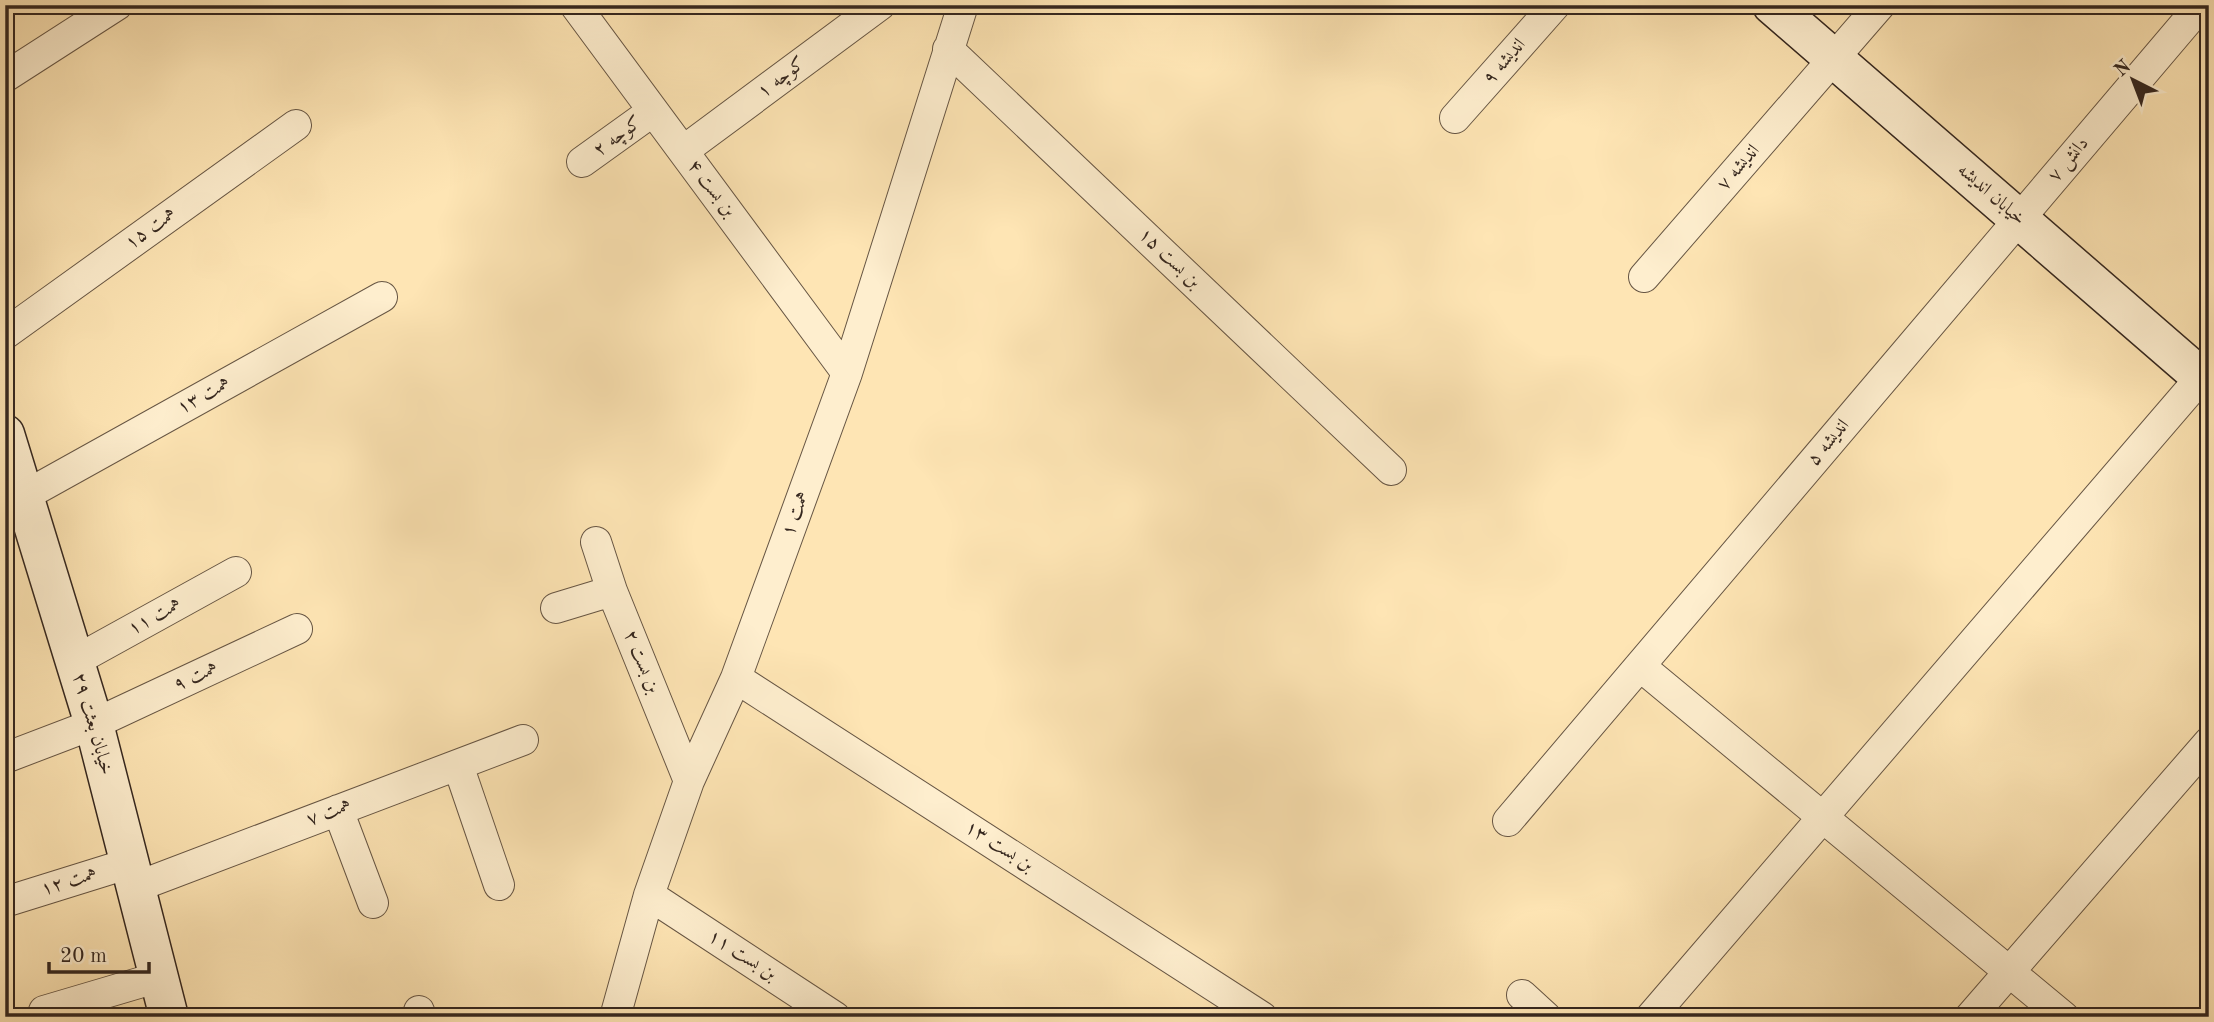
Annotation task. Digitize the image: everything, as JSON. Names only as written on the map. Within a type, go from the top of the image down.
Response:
[{"type":"street","points":[[5,77],[117,5]]},
{"type":"street","name":"بن بست ۴","points":[[575,5],[848,373]]},
{"type":"street","name":"کوچه ۱","points":[[683,151],[880,5]]},
{"type":"street","name":"همت ۱","points":[[615,1017],[649,895],[689,780],[736,678],[848,373],[963,5]]},
{"type":"street","name":"اندیشه ۹","points":[[1455,118],[1555,5]]},
{"type":"street","name":"خیابان اندیشه","points":[[1772,5],[2206,377]]},
{"type":"street","name":"اندیشه ۷","points":[[1644,278],[1880,5]]},
{"type":"street","name":"دانش ۷","points":[[2019,219],[2201,5]]},
{"type":"street","name":"بن بست ۱۵","points":[[948,49],[1391,470]]},
{"type":"street","name":"کوچه ۲","points":[[582,162],[653,111]]},
{"type":"street","name":"همت ۱۵","points":[[5,334],[296,125]]},
{"type":"street","name":"اندیشه ۵","points":[[1508,821],[2019,219]]},
{"type":"street","name":"همت ۱۳","points":[[16,503],[382,297]]},
{"type":"street","points":[[1651,1017],[2206,377]]},
{"type":"street","name":"خیابان بعثت ۲۹","points":[[5,434],[16,503],[94,724],[169,1017]]},
{"type":"street","name":"بن بست ۲","points":[[596,542],[612,591],[689,780]]},
{"type":"street","name":"همت ۱۱","points":[[74,662],[236,572]]},
{"type":"street","points":[[556,608],[612,591]]},
{"type":"street","name":"همت ۹","points":[[5,758],[94,724],[297,629]]},
{"type":"street","points":[[1640,666],[2064,1017]]},
{"type":"street","name":"بن بست ۱۳","points":[[736,678],[1262,1017]]},
{"type":"street","name":"همت ۷","points":[[133,875],[338,810],[523,740]]},
{"type":"street","points":[[1970,1017],[2209,742]]},
{"type":"street","points":[[458,765],[499,884]]},
{"type":"street","points":[[338,810],[373,903]]},
{"type":"street","name":"همت ۱۲","points":[[8,901],[133,875]]},
{"type":"street","name":"بن بست ۱۱","points":[[649,895],[835,1017]]},
{"type":"street","points":[[44,1011],[159,977]]},
{"type":"street","points":[[1522,995],[1546,1017]]}]
